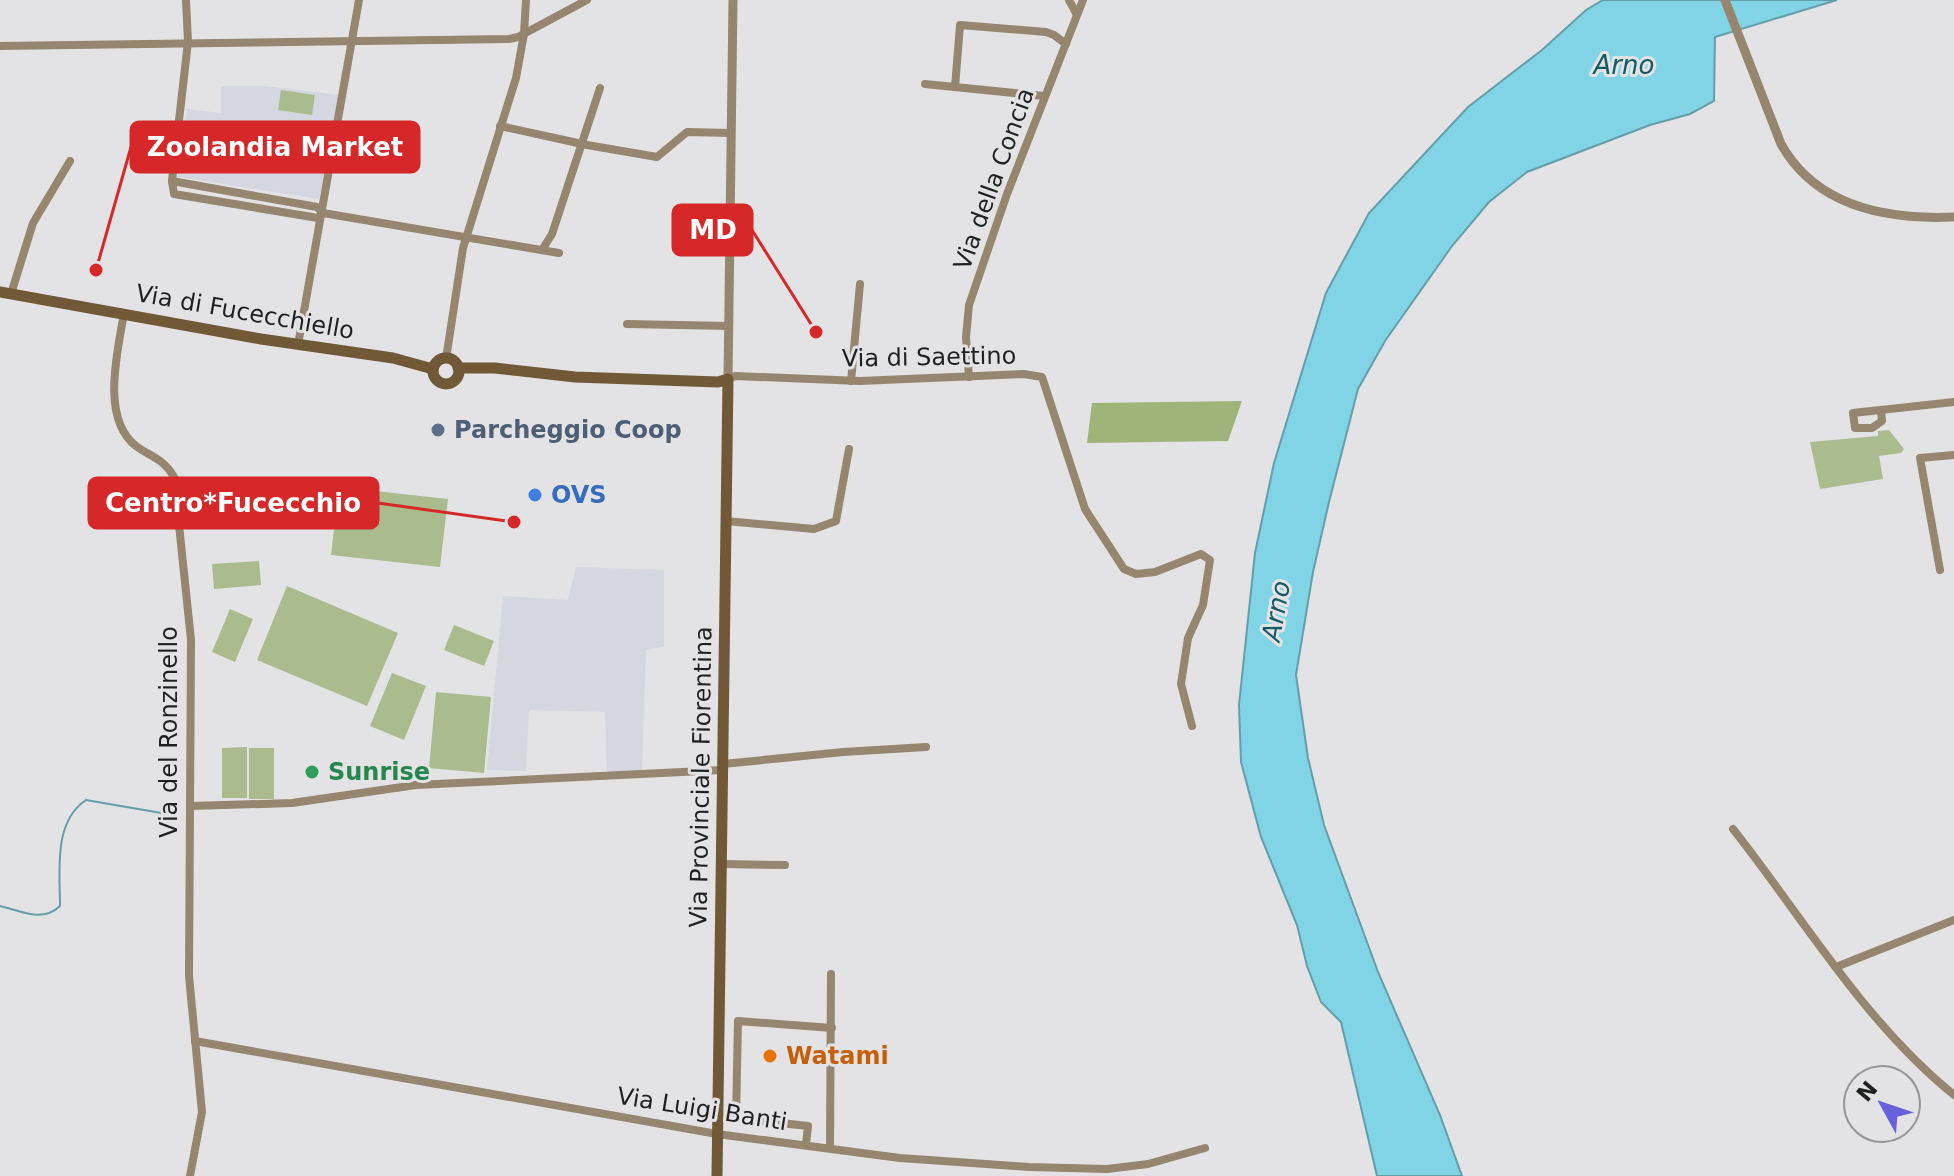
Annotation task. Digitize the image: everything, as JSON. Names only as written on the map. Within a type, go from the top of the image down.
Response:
[{"type":"main road","name":"Via di Fucecchiello","points":[[6,293],[298,345],[393,358],[433,369],[437,380],[448,384],[455,380],[458,368],[495,368],[575,377],[718,382],[728,379]]},
{"type":"main road","points":[[433,369],[439,361],[446,359],[454,361],[458,368]]},
{"type":"main road","name":"Via Provinciale Fiorentina","points":[[717,1176],[728,379]]},
{"type":"street","points":[[186,0],[188,42],[172,181],[317,207],[323,213],[559,253]]},
{"type":"street","points":[[298,345],[359,0]]},
{"type":"street","points":[[446,359],[463,248],[516,78],[526,0]]},
{"type":"street","points":[[0,46],[509,39],[587,0]]},
{"type":"street","points":[[728,379],[733,0]]},
{"type":"street","points":[[1069,0],[1076,13]]},
{"type":"street","name":"Via della Concia","points":[[969,377],[966,337],[969,305],[1044,96],[1083,0]]},
{"type":"street","points":[[1725,0],[1770,120],[1794,165],[1828,194],[1855,206],[1895,215],[1954,217]]},
{"type":"street","points":[[955,87],[960,25],[1046,32],[1066,44]]},
{"type":"street","points":[[925,84],[1044,96]]},
{"type":"street","points":[[542,250],[552,234],[600,88]]},
{"type":"street","points":[[500,126],[657,157],[687,132],[731,133]]},
{"type":"street","points":[[6,293],[33,223],[70,161]]},
{"type":"street","points":[[851,381],[860,284]]},
{"type":"street","name":"Via del Ronzinello","points":[[124,313],[113,376],[119,416],[129,439],[160,459],[174,477],[191,640],[189,976],[202,1112],[190,1176]]},
{"type":"street","points":[[627,324],[728,326]]},
{"type":"street","name":"Via di Saettino","points":[[728,379],[735,376],[851,381],[1024,374],[1042,377],[1085,509],[1124,569],[1136,574],[1155,572],[1201,554],[1210,560],[1203,605],[1188,638],[1181,684],[1192,726]]},
{"type":"street","points":[[1881,410],[1954,402]]},
{"type":"street","points":[[726,521],[814,529],[836,521],[849,449]]},
{"type":"street","points":[[1940,570],[1920,458],[1954,455]]},
{"type":"street","points":[[191,806],[292,803],[416,785],[723,767],[843,752],[926,747]]},
{"type":"street","points":[[1733,829],[1898,1044],[1921,1069],[1954,1095]]},
{"type":"street","points":[[721,864],[785,865]]},
{"type":"street","points":[[1836,967],[1954,920]]},
{"type":"street","points":[[830,1148],[831,974]]},
{"type":"street","points":[[719,1020],[832,1028]]},
{"type":"street","points":[[738,1021],[736,1118],[808,1126],[806,1144]]},
{"type":"street","name":"Via Luigi Banti","points":[[195,1041],[717,1134],[900,1158],[1107,1169],[1148,1164],[1205,1148]]},
{"type":"shaded area","points":[[221,86],[265,86],[340,95],[319,199],[178,177],[187,109],[221,113]]},
{"type":"shaded area","points":[[576,567],[664,570],[664,647],[646,650],[642,774],[607,776],[605,712],[529,710],[526,771],[487,770],[503,596],[568,600]]},
{"type":"green space","points":[[281,90],[315,95],[312,115],[278,110]]},
{"type":"green space","points":[[1242,401],[1228,441],[1087,443],[1092,403]]},
{"type":"green space","points":[[1889,430],[1904,449],[1901,453],[1879,456],[1883,479],[1820,489],[1810,442],[1878,436],[1878,431]]},
{"type":"green space","points":[[339,487],[448,499],[440,567],[331,555]]},
{"type":"green space","points":[[259,561],[261,585],[214,589],[212,564]]},
{"type":"green space","points":[[287,586],[398,633],[367,706],[257,660]]},
{"type":"green space","points":[[230,609],[253,619],[235,662],[212,652]]},
{"type":"green space","points":[[454,625],[494,641],[484,666],[444,650]]},
{"type":"green space","points":[[392,673],[426,686],[404,740],[370,726]]},
{"type":"green space","points":[[436,692],[491,697],[484,773],[429,768]]},
{"type":"green space","points":[[247,747],[247,798],[222,798],[222,748]]},
{"type":"green space","points":[[249,748],[274,748],[274,799],[249,799]]},
{"type":"water","name":"Arno","points":[[1603,0],[1837,0],[1715,37],[1714,101],[1690,114],[1650,125],[1527,172],[1489,202],[1452,246],[1385,341],[1358,389],[1313,572],[1296,675],[1308,758],[1324,825],[1378,972],[1440,1115],[1462,1176],[1377,1176],[1341,1022],[1321,1002],[1307,966],[1297,925],[1261,837],[1241,762],[1239,705],[1255,553],[1274,463],[1326,293],[1369,213],[1468,107],[1542,50],[1586,10]]},
{"type":"waterway","points":[[0,906],[39,915],[60,906],[63,834],[75,809],[86,800],[173,815]]},
{"type":"place","name":"Zoolandia Market","points":[[96,270]]},
{"type":"place","name":"MD","points":[[816,332]]},
{"type":"place","name":"Parcheggio Coop","points":[[438,430]]},
{"type":"place","name":"OVS","points":[[535,495]]},
{"type":"place","name":"Centro*Fucecchio","points":[[514,522]]},
{"type":"place","name":"Sunrise","points":[[312,772]]},
{"type":"place","name":"Watami","points":[[770,1056]]}]
